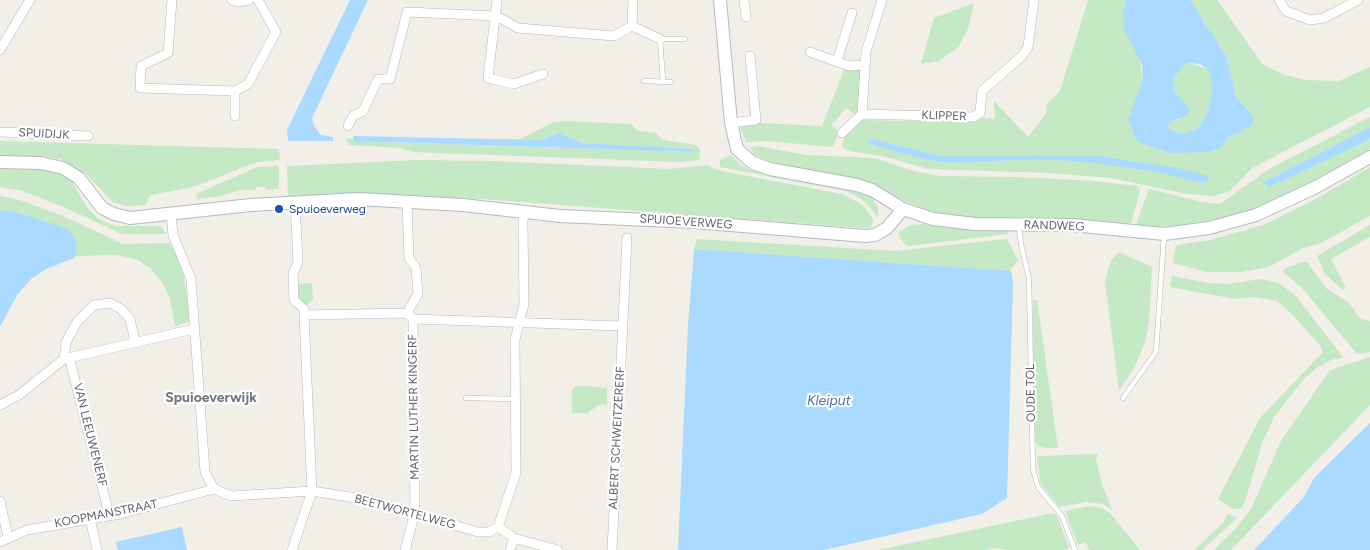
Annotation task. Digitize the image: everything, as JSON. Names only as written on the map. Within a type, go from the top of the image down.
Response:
[{"type":"street","points":[[0,50],[30,0]]},
{"type":"street","points":[[172,0],[168,53],[141,66],[140,88],[236,91],[248,84],[276,32],[258,0]]},
{"type":"street","points":[[232,0],[238,2],[249,0]]},
{"type":"street","points":[[497,0],[488,78],[514,84],[543,74]]},
{"type":"street","points":[[632,26],[633,0]]},
{"type":"street","points":[[720,0],[731,123],[756,120],[750,56]]},
{"type":"street","points":[[744,0],[746,17]]},
{"type":"street","points":[[842,133],[862,114],[866,52],[882,0]]},
{"type":"street","name":"KLIPPER","points":[[862,114],[973,117],[980,113],[982,92],[1022,56],[1028,47],[1034,0]]},
{"type":"street","points":[[1280,0],[1286,11],[1310,20],[1324,18],[1358,0]]},
{"type":"street","points":[[348,126],[353,116],[363,111],[378,79],[390,79],[407,12],[496,16],[518,28],[614,36],[632,26]]},
{"type":"street","points":[[836,62],[852,13]]},
{"type":"street","points":[[632,26],[660,39]]},
{"type":"street","points":[[810,52],[849,66],[864,65]]},
{"type":"street","points":[[235,116],[236,91]]},
{"type":"street","name":"RANDWEG","points":[[731,123],[737,149],[753,163],[770,169],[857,185],[872,190],[903,209],[950,222],[1072,225],[1164,234],[1209,228],[1256,215],[1316,187],[1370,157]]},
{"type":"street","name":"SPUIDIJK","points":[[0,132],[88,136]]},
{"type":"street","name":"SPUIOEVERWEG","points":[[0,162],[41,163],[63,168],[79,178],[98,204],[119,216],[130,218],[295,202],[358,199],[560,216],[694,222],[864,236],[876,234],[887,228],[903,209]]},
{"type":"street","points":[[292,550],[312,491],[304,310],[294,300],[293,274],[298,262],[295,202]]},
{"type":"street","points":[[407,202],[409,258],[416,268],[418,294],[410,316]]},
{"type":"street","points":[[524,212],[524,304],[515,339],[516,473],[498,527],[514,538],[558,550]]},
{"type":"street","points":[[171,214],[173,235],[191,279],[205,472],[214,489]]},
{"type":"street","name":"ALBERT SCHWEITZERERF","points":[[612,550],[626,238]]},
{"type":"street","points":[[67,358],[66,342],[77,322],[94,304],[110,303],[121,309],[130,319],[135,342]]},
{"type":"street","points":[[304,315],[410,316],[520,324],[622,326]]},
{"type":"street","name":"MARTIN LUTHER KINGERF","points":[[404,550],[416,512],[410,316]]},
{"type":"street","points":[[0,406],[19,395],[67,358],[194,329]]},
{"type":"street","name":"VAN LEEUWENERF","points":[[67,358],[109,514]]},
{"type":"street","name":"BEETWORTELWEG","points":[[214,489],[231,496],[312,491],[369,500],[416,512],[478,532],[489,532],[498,527]]},
{"type":"street","name":"KOOPMANSTRAAT","points":[[4,540],[27,530],[109,514],[120,514],[214,489]]},
{"type":"street","points":[[0,501],[4,540]]},
{"type":"street","points":[[90,518],[97,550]]},
{"type":"street","points":[[510,550],[514,538]]},
{"type":"lane","points":[[663,81],[660,39],[685,39]]},
{"type":"lane","points":[[644,80],[671,82]]},
{"type":"lane","name":"OUDE TOL","points":[[1019,225],[1029,279],[1033,469],[1038,486],[1062,516],[1075,550]]},
{"type":"lane","points":[[1123,398],[1156,352],[1164,234]]},
{"type":"lane","points":[[466,398],[515,399]]},
{"type":"green space","points":[[1088,0],[1126,0],[1123,9],[1128,36],[1139,55],[1143,79],[1128,119],[1222,147],[1228,137],[1240,133],[1250,111],[1236,97],[1226,55],[1190,0],[1217,0],[1263,65],[1285,75],[1305,80],[1339,81],[1370,67],[1370,107],[1252,168],[1230,191],[1214,196],[1188,194],[1110,178],[1049,173],[928,169],[883,156],[849,151],[842,147],[844,137],[860,120],[967,122],[980,118],[995,119],[994,101],[1028,137],[1047,112],[1046,105],[1060,91]]},
{"type":"green space","points":[[974,3],[968,29],[958,47],[939,61],[921,64],[934,18]]},
{"type":"green space","points":[[1189,63],[1209,69],[1213,87],[1207,114],[1198,128],[1184,134],[1170,130],[1168,126],[1172,121],[1180,119],[1180,99],[1173,90],[1174,78],[1183,65]]},
{"type":"green space","points":[[846,65],[860,69],[859,111],[856,115],[846,108],[831,126],[839,131],[833,147],[766,141],[746,142],[740,127],[761,123],[822,126]]},
{"type":"green space","points":[[1370,117],[1370,127],[1264,182],[1268,188],[1370,139],[1370,149],[1298,191],[1236,217],[1171,226],[1154,227],[1136,224],[1149,189],[1202,202],[1220,204],[1269,169]]},
{"type":"green space","points":[[566,121],[631,124],[638,131],[656,133],[663,140],[696,145],[700,150],[699,160],[680,162],[413,152],[401,148],[349,145],[346,138],[378,142],[693,152],[693,149],[582,143],[559,133],[541,140],[518,140],[551,123]]},
{"type":"green space","points":[[0,141],[279,149],[280,160],[257,162],[193,187],[151,195],[145,205],[126,206],[113,202],[85,173],[60,159],[44,156],[0,156]]},
{"type":"green space","points":[[758,146],[806,155],[875,158],[913,171],[940,176],[1019,177],[1093,181],[1138,186],[1140,191],[1131,223],[976,219],[930,211],[857,181],[775,164],[755,155],[750,147]]},
{"type":"green space","points":[[731,155],[741,165],[750,170],[835,186],[870,196],[878,207],[878,217],[863,200],[846,191],[720,167],[720,160]]},
{"type":"green space","points":[[417,160],[493,161],[670,169],[708,165],[721,171],[842,194],[863,205],[874,221],[870,227],[864,228],[482,199],[373,195],[298,195],[288,197],[287,166]]},
{"type":"green space","points":[[279,166],[279,189],[266,190],[265,187],[256,187],[256,190],[241,190],[220,196],[198,199],[196,196],[198,193],[257,167]]},
{"type":"green space","points":[[0,167],[36,167],[60,173],[72,182],[89,210],[100,220],[116,226],[161,226],[166,234],[122,234],[23,191],[0,187]]},
{"type":"green space","points":[[1370,167],[1370,216],[1321,243],[1303,248],[1269,267],[1241,272],[1207,272],[1173,263],[1176,245],[1210,240],[1263,225],[1316,199]]},
{"type":"green space","points":[[0,196],[20,200],[65,217],[123,244],[170,243],[182,268],[191,321],[175,326],[170,299],[164,285],[151,269],[138,260],[116,255],[74,256],[77,249],[13,211],[0,211]]},
{"type":"green space","points":[[922,224],[939,227],[1005,230],[1009,234],[908,246],[903,243],[898,233],[911,225]]},
{"type":"green space","points":[[1370,225],[1370,237],[1331,259],[1346,288],[1343,290],[1325,274],[1317,256]]},
{"type":"green space","points":[[697,239],[895,251],[1007,239],[1018,260],[1010,271],[694,249]]},
{"type":"green space","points":[[1119,252],[1152,267],[1149,323],[1145,342],[1135,366],[1119,391],[1105,282],[1111,260]]},
{"type":"green space","points":[[1307,262],[1327,289],[1348,302],[1361,319],[1370,321],[1370,352],[1357,354],[1302,288],[1283,272],[1284,269]]},
{"type":"green space","points":[[1172,276],[1209,283],[1228,284],[1260,279],[1278,283],[1295,295],[1343,357],[1331,360],[1316,368],[1302,381],[1274,417],[1261,446],[1245,502],[1240,509],[1233,509],[1218,499],[1260,418],[1323,352],[1320,345],[1291,313],[1277,301],[1252,297],[1235,299],[1170,287]]},
{"type":"green space","points":[[312,283],[313,299],[305,307],[297,300],[295,284]]},
{"type":"green space","points":[[1033,300],[1037,300],[1058,448],[1038,446],[1034,440]]},
{"type":"green space","points":[[1370,357],[1370,405],[1231,550],[1214,550],[1236,528],[1251,509],[1281,441],[1330,370]]},
{"type":"green space","points":[[576,386],[607,388],[607,404],[599,405],[587,413],[572,413],[572,389]]},
{"type":"green space","points":[[1098,454],[1096,459],[1102,485],[1113,511],[1103,504],[1086,502],[1059,507],[1041,484],[1037,456]]},
{"type":"green space","points":[[1090,506],[1101,508],[1110,513],[1140,550],[1089,550],[1086,542],[1078,545],[1065,511]]},
{"type":"green space","points":[[1053,513],[1057,516],[1069,548],[1064,550],[1008,550],[995,548],[985,550],[878,550]]},
{"type":"green space","points":[[1228,514],[1237,518],[1202,550],[1194,550],[1223,523]]},
{"type":"water","points":[[350,0],[368,0],[312,118],[314,126],[321,135],[333,137],[333,141],[288,141],[287,130]]},
{"type":"water","points":[[1126,0],[1190,0],[1226,55],[1236,97],[1250,112],[1254,122],[1240,133],[1228,137],[1222,147],[1209,152],[1169,153],[1139,142],[1135,138],[1128,119],[1143,79],[1142,64],[1124,29],[1123,9]],"holes":[[[1189,63],[1200,64],[1208,69],[1213,87],[1207,114],[1198,128],[1184,134],[1170,130],[1168,126],[1172,121],[1188,115],[1190,109],[1173,90],[1174,78],[1183,66]]]},
{"type":"water","points":[[1370,127],[1370,139],[1268,188],[1264,182]]},
{"type":"water","points":[[559,133],[582,143],[693,149],[693,152],[354,141],[353,136],[540,140]]},
{"type":"water","points":[[871,139],[941,156],[1098,156],[1178,168],[1208,176],[1209,180],[1203,183],[1153,171],[1075,161],[1035,159],[951,163],[922,159],[867,143]]},
{"type":"water","points":[[0,211],[12,211],[69,229],[76,242],[77,249],[74,258],[46,269],[31,279],[17,295],[0,327]]},
{"type":"water","name":"Kleiput","points":[[694,249],[1011,271],[1013,282],[1007,498],[982,514],[824,550],[678,550],[688,325]]},
{"type":"water","points":[[1370,423],[1370,550],[1254,550],[1304,497],[1314,478]]},
{"type":"water","points":[[182,527],[187,550],[118,550],[116,542]]},
{"type":"place","name":"Spuioeverweg","points":[[279,209]]},
{"type":"district","name":"Spuioeverwijk","points":[[211,398]]}]
